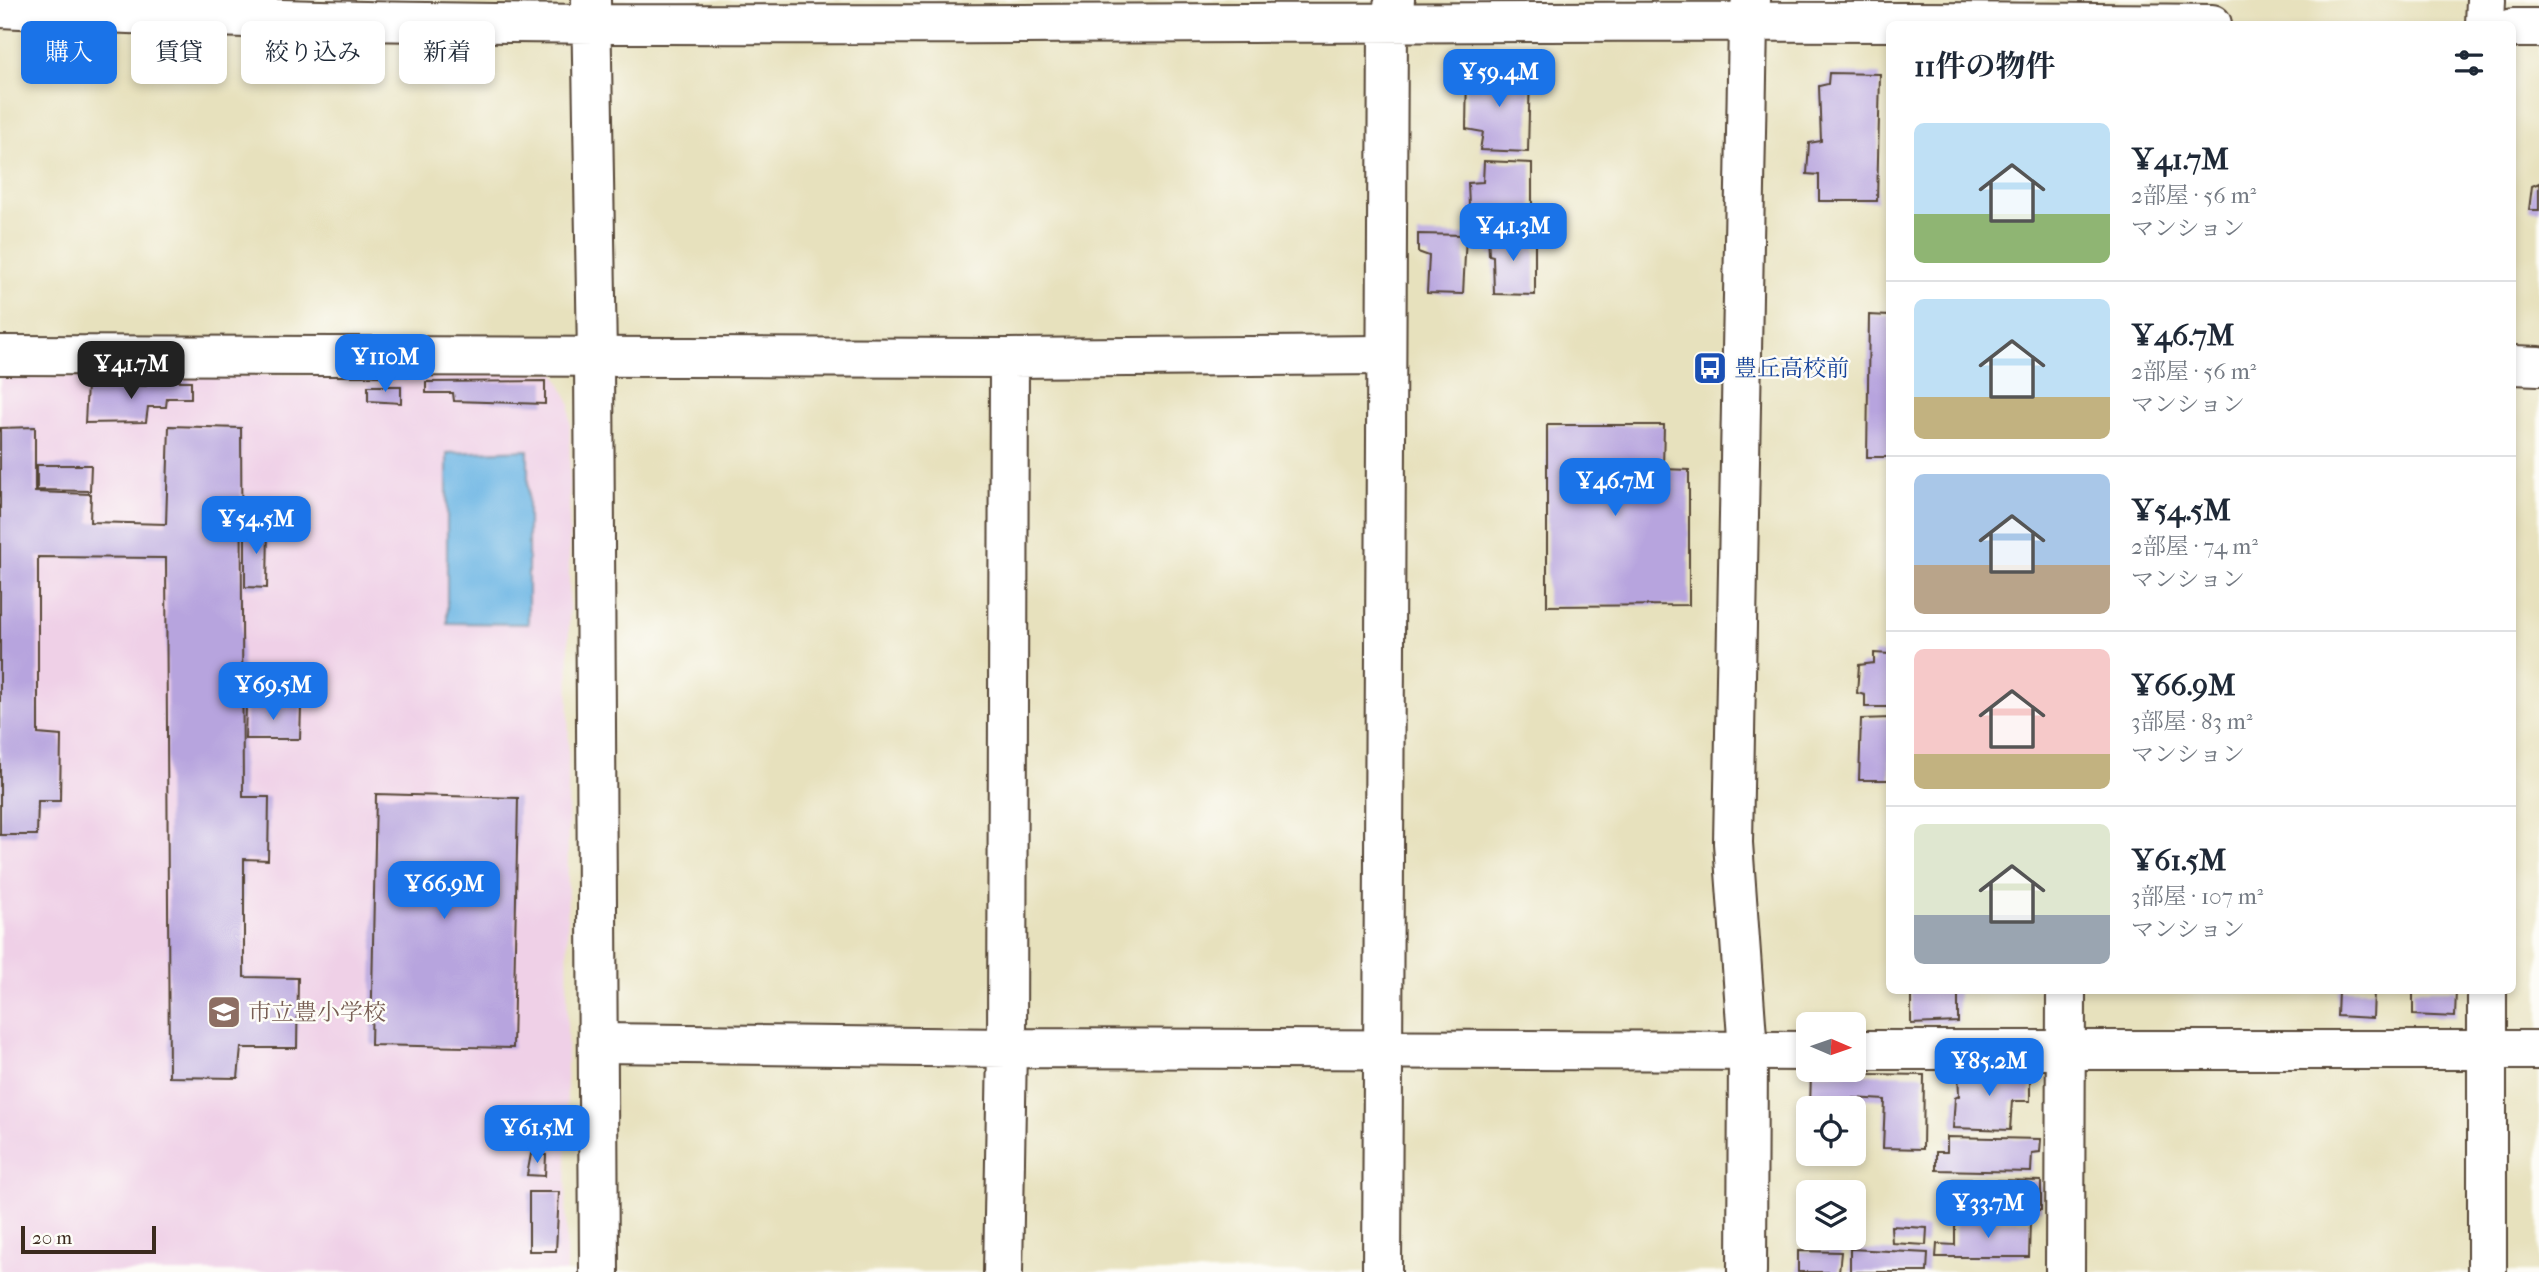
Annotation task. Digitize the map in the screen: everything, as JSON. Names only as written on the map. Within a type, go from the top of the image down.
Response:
[{"type":"street","points":[[2485,21],[2486,0]]},
{"type":"street","points":[[0,8],[591,13],[1749,11],[2070,16],[2159,21]]},
{"type":"street","points":[[1382,1272],[1385,1049],[1384,355],[1392,11]]},
{"type":"street","points":[[1747,1272],[1748,1051],[1733,843],[1749,11]]},
{"type":"street","points":[[591,13],[597,355],[594,358],[600,1043],[599,1272]]},
{"type":"street","points":[[2516,28],[2539,28]]},
{"type":"street","points":[[0,355],[1009,358],[1384,355]]},
{"type":"street","points":[[1003,1272],[1007,1048],[1009,358]]},
{"type":"street","points":[[2516,365],[2539,366]]},
{"type":"street","points":[[2065,1272],[2066,994]]},
{"type":"street","points":[[2487,994],[2487,1272]]},
{"type":"street","points":[[600,1043],[1007,1048],[1796,1051]]},
{"type":"street","points":[[1866,1051],[2539,1050]]},
{"type":"shaded area","points":[[555,373],[570,403],[566,1272],[0,1272],[0,377]]},
{"type":"water","points":[[528,450],[528,624],[447,623],[447,453]]},
{"type":"building","points":[[1467,70],[1530,71],[1528,152],[1480,150],[1483,132],[1466,129]]},
{"type":"building","points":[[1829,73],[1880,74],[1877,201],[1819,201],[1819,175],[1807,174],[1809,143],[1821,141],[1819,86],[1828,84]]},
{"type":"building","points":[[1484,161],[1532,163],[1532,228],[1470,229],[1468,183],[1483,182]]},
{"type":"building","points":[[2539,183],[2539,210],[2529,210],[2532,186]]},
{"type":"building","points":[[1488,232],[1535,233],[1535,295],[1494,294],[1493,256],[1489,255]]},
{"type":"building","points":[[1418,234],[1466,235],[1463,294],[1427,293],[1429,256],[1418,252]]},
{"type":"building","points":[[1869,315],[1886,316],[1886,457],[1867,457]]},
{"type":"building","points":[[147,381],[191,381],[191,398],[167,398],[166,407],[148,407],[146,422],[85,423],[87,385],[146,386]]},
{"type":"building","points":[[545,381],[545,404],[454,401],[453,393],[426,393],[426,382]]},
{"type":"building","points":[[368,386],[401,386],[401,403],[368,401]]},
{"type":"building","points":[[1547,425],[1664,425],[1663,469],[1689,470],[1689,605],[1547,606]]},
{"type":"building","points":[[169,426],[241,428],[243,797],[269,797],[268,860],[244,859],[244,977],[298,978],[297,1048],[241,1048],[238,1078],[169,1077],[166,558],[38,557],[38,734],[61,736],[60,801],[38,801],[37,835],[0,835],[0,428],[35,427],[35,492],[91,494],[90,522],[166,524]]},
{"type":"building","points":[[37,465],[91,465],[90,491],[37,490]]},
{"type":"building","points":[[245,524],[268,525],[267,588],[245,587]]},
{"type":"building","points":[[1874,653],[1886,654],[1886,707],[1865,707],[1865,695],[1857,693],[1859,665],[1874,663]]},
{"type":"building","points":[[246,705],[301,706],[300,739],[245,739]]},
{"type":"building","points":[[1886,718],[1886,780],[1859,780],[1861,719]]},
{"type":"building","points":[[376,794],[518,798],[513,1048],[371,1045]]},
{"type":"building","points":[[1911,994],[1958,994],[1958,1022],[1911,1024]]},
{"type":"building","points":[[2338,994],[2374,994],[2373,1018],[2337,1016]]},
{"type":"building","points":[[2413,994],[2456,994],[2455,1017],[2413,1015]]},
{"type":"building","points":[[1958,1069],[2030,1072],[2030,1101],[2012,1101],[2010,1130],[1953,1128],[1955,1098],[1959,1096]]},
{"type":"building","points":[[1866,1074],[1924,1075],[1923,1149],[1883,1148],[1885,1100],[1866,1099],[1866,1096],[1810,1096],[1811,1082],[1866,1082]]},
{"type":"building","points":[[1947,1137],[2041,1139],[2040,1152],[2032,1153],[2031,1172],[1936,1170],[1936,1152],[1947,1152]]},
{"type":"building","points":[[531,1154],[546,1155],[545,1176],[527,1175]]},
{"type":"building","points":[[1953,1179],[2041,1181],[2041,1210],[1953,1212]]},
{"type":"building","points":[[529,1192],[559,1192],[556,1251],[529,1251]]},
{"type":"building","points":[[1955,1220],[2030,1221],[2029,1257],[1936,1257],[1937,1244],[1955,1245]]},
{"type":"building","points":[[1891,1226],[1927,1228],[1926,1245],[1892,1243]]},
{"type":"building","points":[[1850,1250],[1928,1253],[1927,1272],[1850,1272]]},
{"type":"building","points":[[1798,1251],[1841,1252],[1839,1272],[1798,1272]]},
{"type":"place","name":"豊丘高校前","points":[[1710,368]]},
{"type":"place","name":"市立豊小学校","points":[[224,1012]]}]
